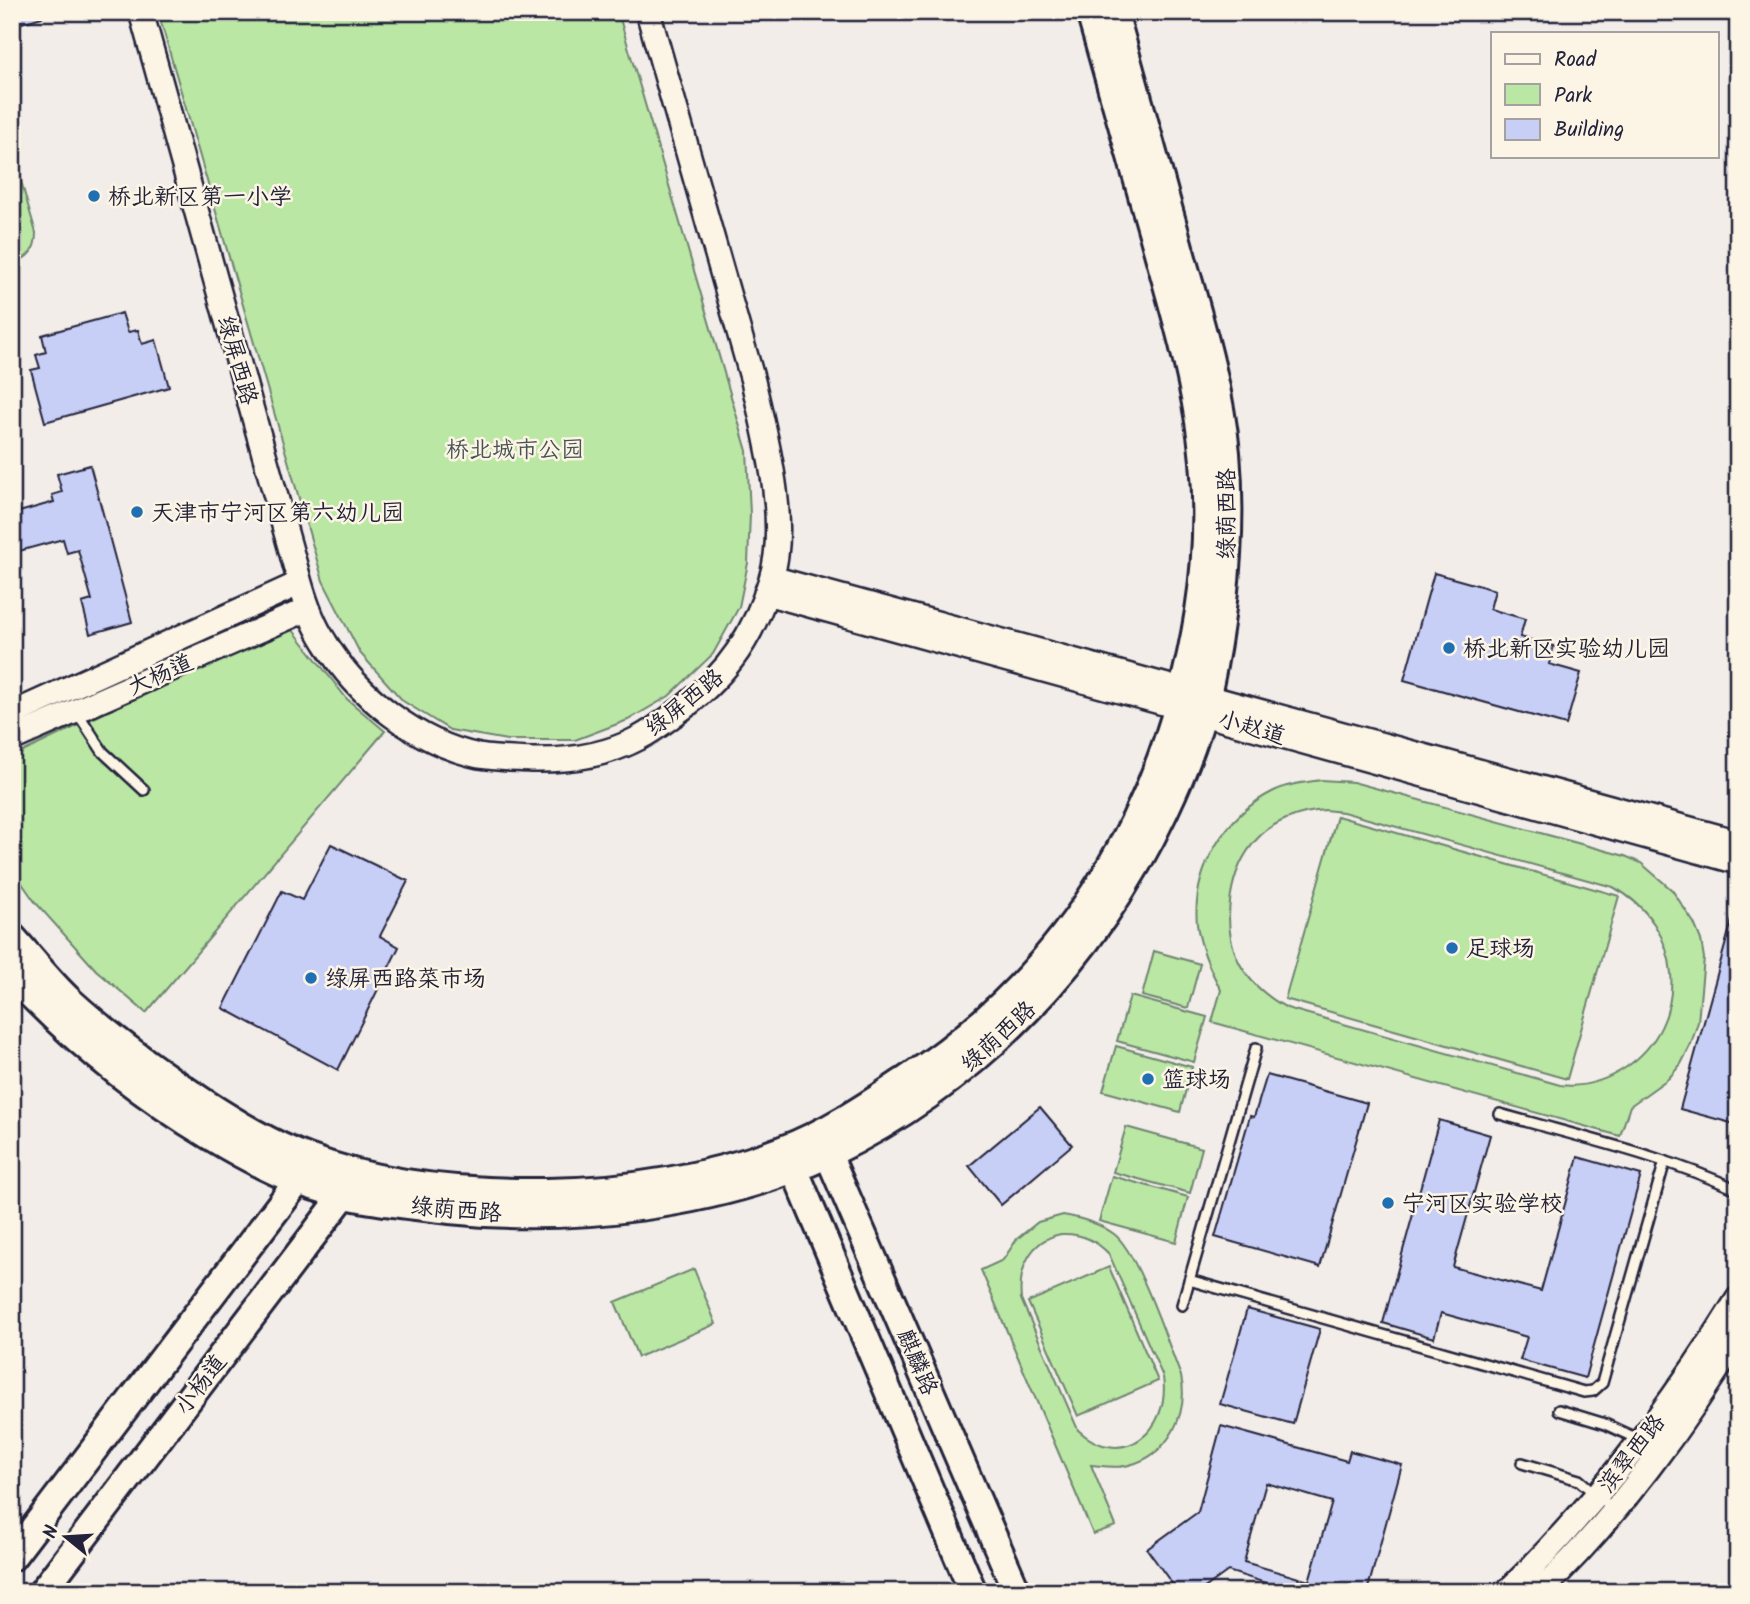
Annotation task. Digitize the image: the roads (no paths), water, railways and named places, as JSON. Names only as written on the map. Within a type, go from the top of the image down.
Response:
[{"type":"main road","name":"绿荫西路","points":[[12,975],[48,1014],[115,1072],[153,1100],[241,1154],[346,1184],[471,1212],[570,1214],[666,1202],[730,1188],[790,1158],[917,1103],[954,1076],[1012,1025],[1070,962],[1112,905],[1146,850],[1181,774],[1192,702],[1205,563],[1205,501],[1198,414],[1174,310],[1090,12]]},
{"type":"main road","name":"绿荫西路","points":[[1114,12],[1198,316],[1223,424],[1228,483],[1226,568],[1219,629],[1192,702]]},
{"type":"main road","name":"绿荫西路","points":[[12,937],[68,999],[139,1060],[270,1142],[303,1170]]},
{"type":"main road","name":"麒麟路","points":[[823,1144],[1017,1592]]},
{"type":"main road","name":"麒麟路","points":[[790,1158],[973,1592]]},
{"type":"main road","name":"小杨道","points":[[12,1557],[303,1170]]},
{"type":"main road","name":"小杨道","points":[[42,1592],[346,1184]]},
{"type":"street","name":"绿屏西路","points":[[142,12],[300,583],[308,609],[325,642],[343,668],[365,692],[416,732],[479,756],[542,760],[577,758],[611,750],[640,738],[700,694],[729,666],[752,630],[769,585],[777,541],[775,493],[753,381],[648,12]]},
{"type":"street","name":"大杨道","points":[[12,714],[300,583]]},
{"type":"street","name":"小赵道","points":[[769,585],[1192,702],[1738,862]]},
{"type":"street","name":"大杨道","points":[[12,739],[308,609]]},
{"type":"street","name":"小赵道","points":[[1192,702],[1738,842]]},
{"type":"street","name":"滨翠西路","points":[[1650,1448],[1738,1299]]},
{"type":"street","name":"滨翠西路","points":[[1539,1592],[1650,1448],[1693,1406],[1738,1336]]},
{"type":"street","name":"滨翠西路","points":[[1507,1592],[1548,1552],[1606,1504]]},
{"type":"lane","points":[[76,711],[103,752],[144,790]]},
{"type":"lane","points":[[1182,1305],[1256,1048]]},
{"type":"lane","points":[[1500,1114],[1665,1161],[1738,1190]]},
{"type":"lane","points":[[1189,1280],[1475,1363],[1584,1392],[1593,1391],[1602,1383],[1665,1161]]},
{"type":"lane","points":[[1559,1410],[1605,1424],[1650,1448]]},
{"type":"lane","points":[[1522,1463],[1578,1480],[1606,1504]]},
{"type":"place","name":"桥北新区第一小学","points":[[94,196]]},
{"type":"place","name":"天津市宁河区第六幼儿园","points":[[137,512]]},
{"type":"place","name":"桥北新区实验幼儿园","points":[[1449,648]]},
{"type":"place","name":"足球场","points":[[1452,948]]},
{"type":"place","name":"绿屏西路菜市场","points":[[311,978]]},
{"type":"place","name":"篮球场","points":[[1148,1079]]},
{"type":"place","name":"宁河区实验学校","points":[[1388,1203]]},
{"type":"park label","name":"桥北城市公园","points":[[515,449]]}]
